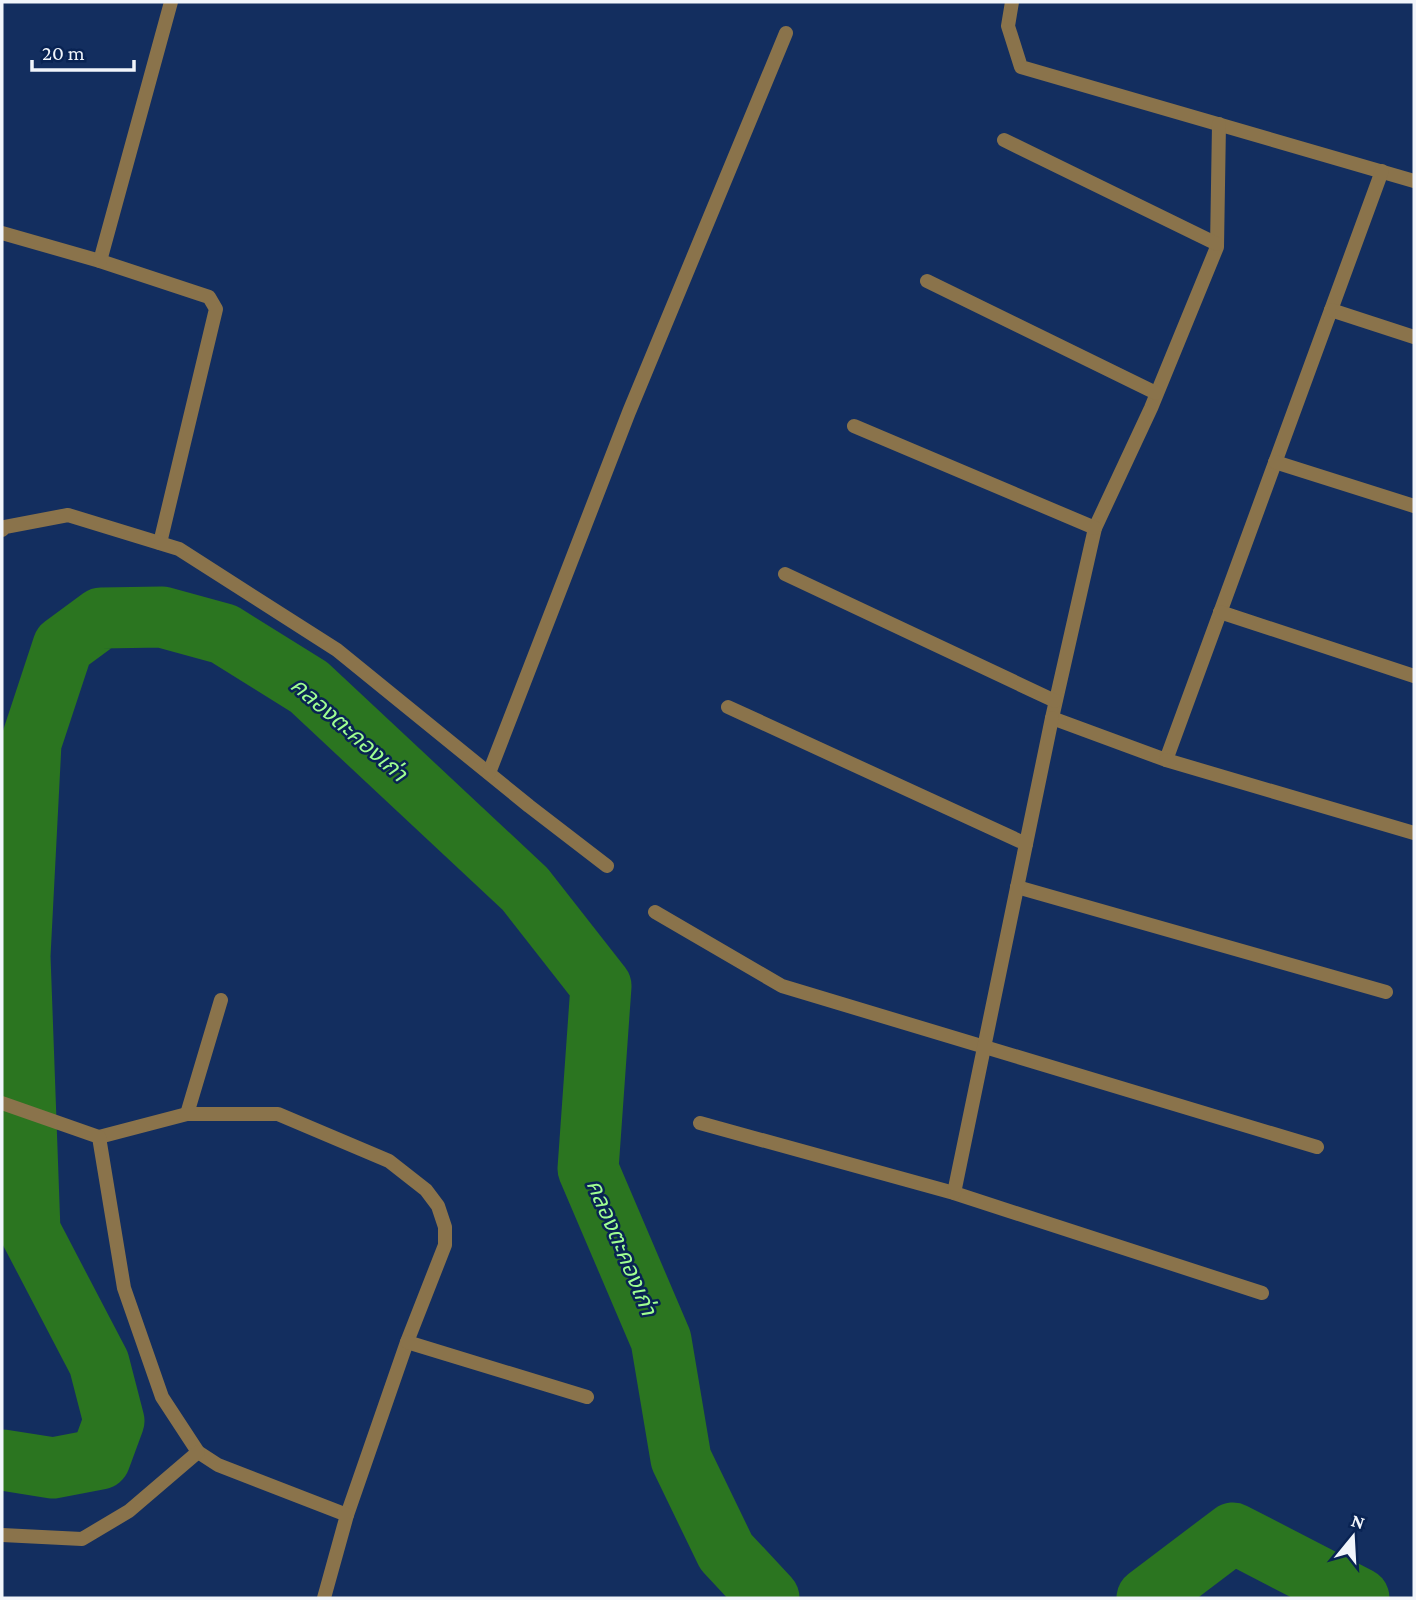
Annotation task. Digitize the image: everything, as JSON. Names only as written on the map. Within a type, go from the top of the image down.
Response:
[{"type":"street","points":[[100,261],[171,2]]},
{"type":"street","points":[[1012,2],[1009,26],[1021,67],[1414,181]]},
{"type":"street","points":[[489,773],[634,400],[786,33]]},
{"type":"street","points":[[954,1193],[1055,701],[1096,528],[1156,393],[1217,244],[1219,124]]},
{"type":"street","points":[[1004,140],[1217,244]]},
{"type":"street","points":[[1166,760],[1382,171]]},
{"type":"street","points":[[2,233],[100,261],[209,298],[216,309],[160,543]]},
{"type":"street","points":[[927,281],[1156,393]]},
{"type":"street","points":[[1331,310],[1414,337]]},
{"type":"street","points":[[855,426],[1096,528]]},
{"type":"street","points":[[1275,462],[1414,506]]},
{"type":"street","points":[[2,530],[5,527],[68,515],[178,549],[337,650],[607,866]]},
{"type":"street","points":[[785,574],[1055,701]]},
{"type":"street","points":[[1220,612],[1414,676]]},
{"type":"street","points":[[729,706],[1026,844]]},
{"type":"street","points":[[1052,718],[1166,760],[1414,833]]},
{"type":"street","points":[[1017,887],[1386,992]]},
{"type":"street","points":[[655,912],[782,986],[1317,1147]]},
{"type":"street","points":[[187,1114],[220,1000]]},
{"type":"street","points":[[2,1103],[99,1137],[187,1114],[278,1114],[389,1161],[426,1189],[438,1206],[445,1227],[445,1245],[407,1342],[347,1515],[324,1598]]},
{"type":"street","points":[[700,1123],[954,1193],[1262,1293]]},
{"type":"street","points":[[99,1137],[124,1288],[162,1397],[198,1452],[218,1465],[347,1515]]},
{"type":"street","points":[[407,1342],[587,1397]]},
{"type":"street","points":[[2,1535],[82,1539],[129,1511],[198,1452]]},
{"type":"waterway","name":"คลองตะคองเก่า","points":[[2,1460],[53,1468],[100,1459],[114,1421],[99,1363],[30,1231],[20,956],[31,743],[63,646],[101,618],[162,617],[224,634],[309,687],[525,889],[601,986],[588,1169],[661,1340],[681,1459],[726,1552],[769,1598]]},
{"type":"waterway","name":"คลองตะคองเก่า","points":[[1147,1598],[1233,1533],[1359,1598]]}]
